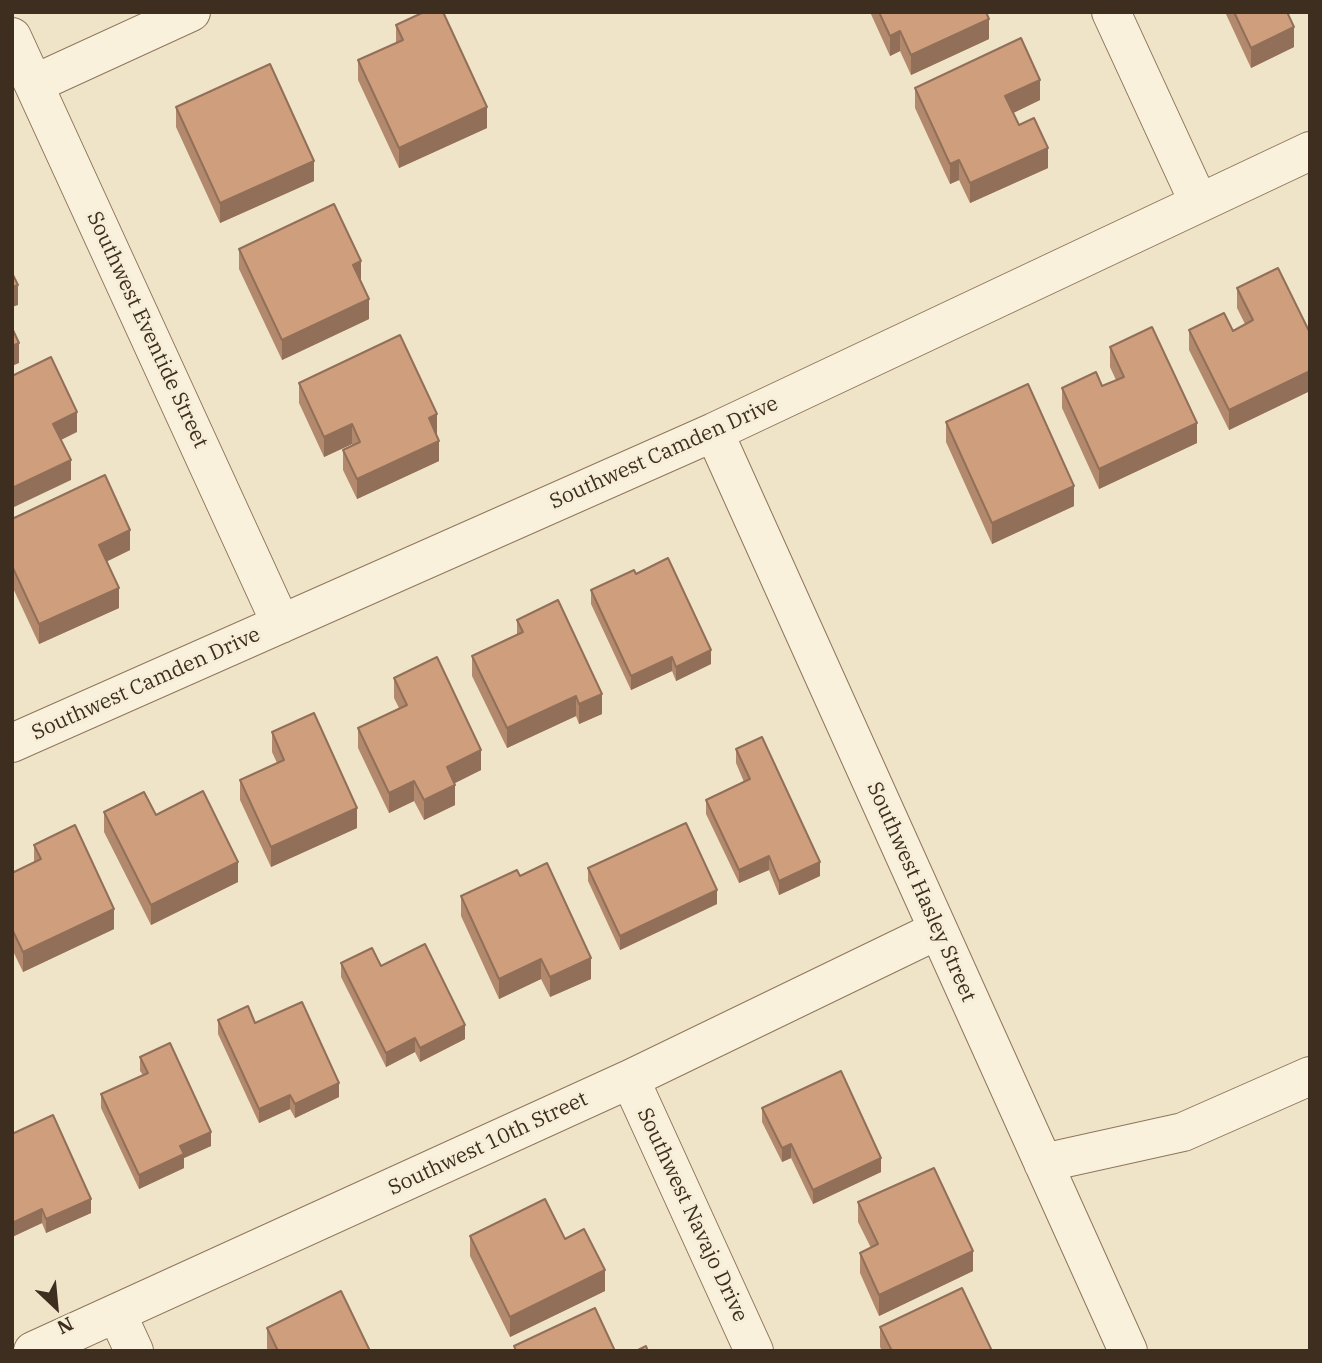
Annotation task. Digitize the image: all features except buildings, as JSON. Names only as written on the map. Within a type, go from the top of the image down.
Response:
[{"type":"street","points":[[34,84],[191,12]]},
{"type":"street","points":[[1111,12],[1199,203]]},
{"type":"street","name":"Southwest Eventide Street","points":[[12,37],[281,624]]},
{"type":"street","name":"Southwest Camden Drive","points":[[12,743],[714,432],[1310,151]]},
{"type":"street","name":"Southwest Hasley Street","points":[[714,432],[1128,1351]]},
{"type":"street","name":"Southwest 10th Street","points":[[33,1351],[630,1079],[938,930]]},
{"type":"street","points":[[1043,1163],[1183,1132],[1310,1076]]},
{"type":"street","name":"Southwest Navajo Drive","points":[[630,1079],[754,1351]]},
{"type":"street","points":[[117,1314],[134,1351]]}]
